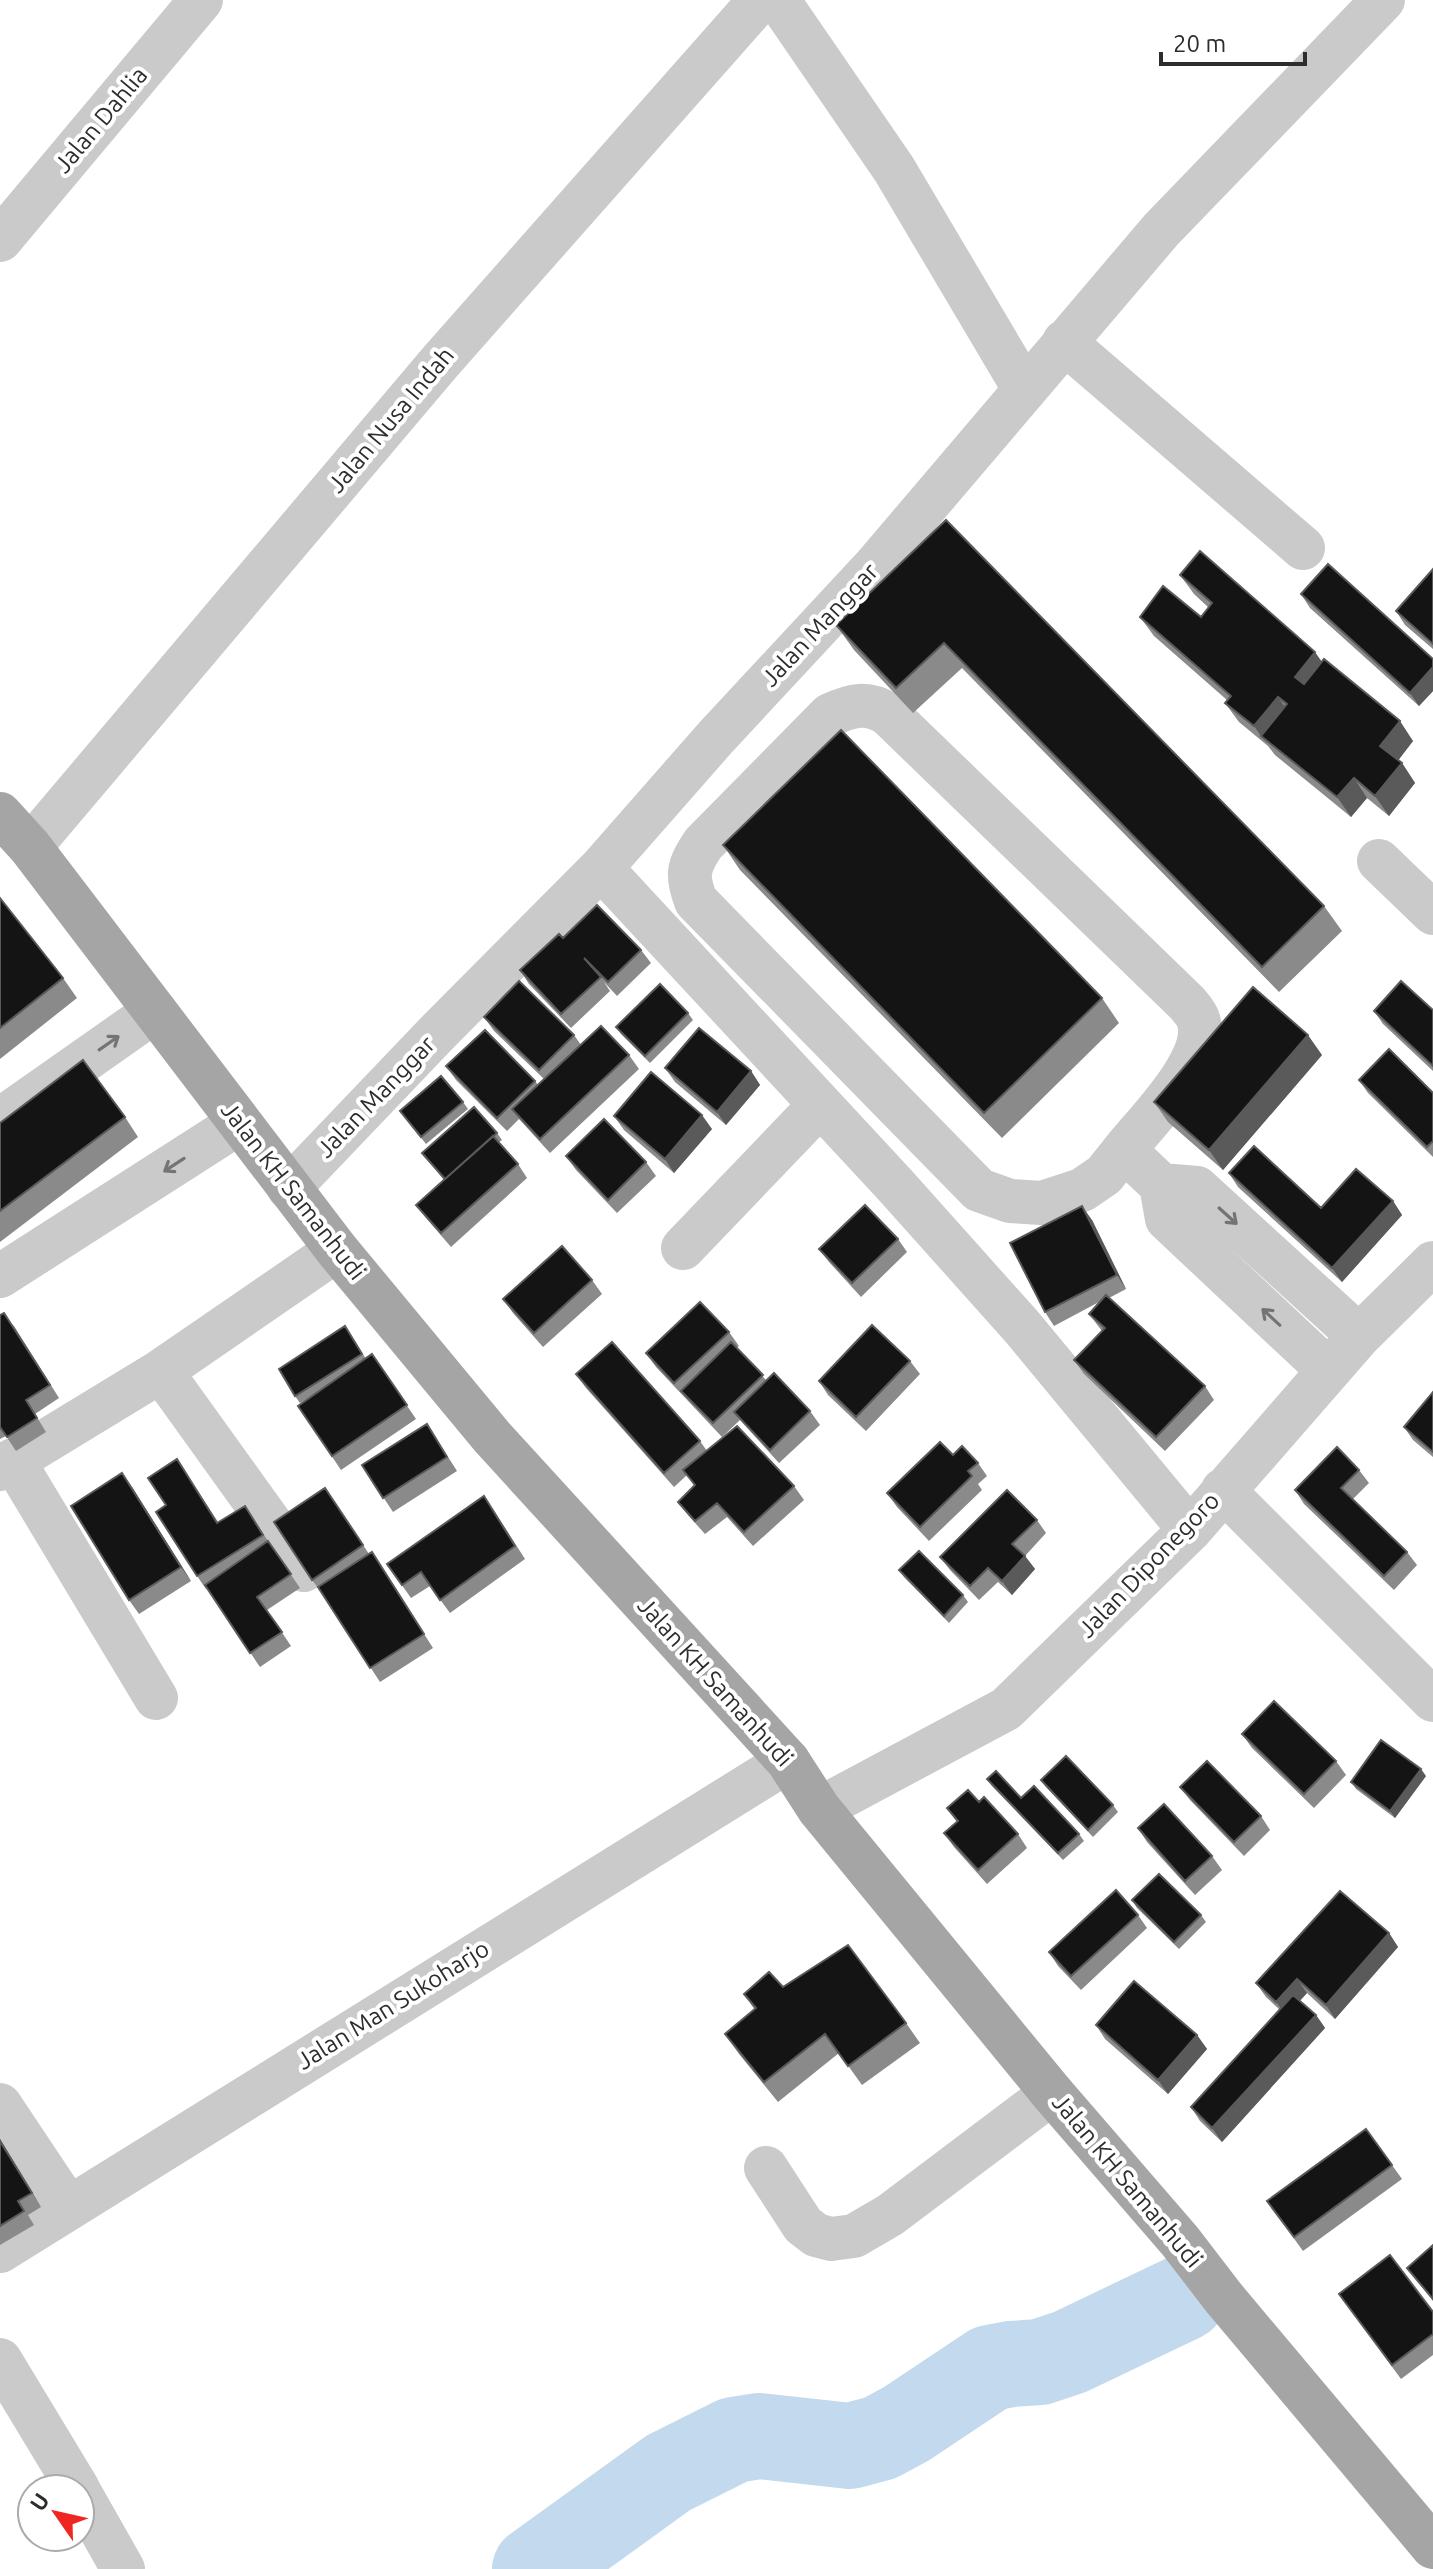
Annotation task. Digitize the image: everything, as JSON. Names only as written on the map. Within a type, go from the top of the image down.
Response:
[{"type":"main road","name":"Jalan KH Samanhudi","points":[[0,814],[30,847],[337,1250],[492,1437],[788,1761],[819,1809],[1052,2093],[1180,2241],[1223,2297],[1433,2547]]},
{"type":"street","name":"Jalan Dahlia","points":[[0,240],[201,0]]},
{"type":"street","name":"Jalan Nusa Indah","points":[[30,847],[440,362],[760,0]]},
{"type":"street","points":[[778,0],[894,169],[1025,390]]},
{"type":"street","name":"Jalan Manggar","points":[[289,1188],[601,868],[716,737],[875,566],[1161,230],[1383,0]]},
{"type":"street","points":[[1064,342],[1303,548]]},
{"type":"street","points":[[851,705],[873,705],[888,714],[1165,982],[1198,1018],[1200,1035],[1194,1058],[1173,1090],[1124,1150],[1104,1175],[1082,1190],[1042,1203],[1010,1201],[979,1190],[696,901],[689,883],[690,863],[703,844],[830,715],[851,705]]},
{"type":"street","points":[[1379,861],[1433,913]]},
{"type":"street","points":[[601,868],[1022,1327],[1190,1530]]},
{"type":"street","points":[[0,1120],[155,1011]]},
{"type":"street","points":[[683,1248],[820,1105]]},
{"type":"street","points":[[0,1276],[239,1123]]},
{"type":"street","points":[[1124,1150],[1161,1185],[1167,1219],[1328,1370]]},
{"type":"street","points":[[1161,1185],[1197,1188],[1359,1336]]},
{"type":"street","points":[[156,1698],[7,1464],[161,1371],[337,1250]]},
{"type":"street","name":"Jalan Diponegoro","points":[[819,1809],[1006,1709],[1190,1530],[1328,1370],[1433,1263]]},
{"type":"street","points":[[161,1371],[304,1570]]},
{"type":"street","points":[[1223,1490],[1433,1700]]},
{"type":"street","name":"Jalan Man Sukoharjo","points":[[0,2251],[788,1761]]},
{"type":"street","points":[[766,2168],[803,2225],[816,2235],[831,2239],[854,2236],[890,2215],[1052,2093]]},
{"type":"street","points":[[0,2105],[68,2207]]},
{"type":"street","points":[[0,2360],[68,2473]]},
{"type":"street","points":[[96,2521],[123,2569]]},
{"type":"building","points":[[946,520],[1324,906],[1262,967],[944,643],[896,688],[836,625]]},
{"type":"building","points":[[1200,551],[1315,652],[1295,677],[1304,684],[1324,659],[1400,721],[1380,746],[1402,763],[1375,796],[1354,778],[1337,797],[1261,736],[1287,704],[1278,697],[1254,726],[1225,703],[1231,696],[1140,617],[1163,586],[1201,617],[1212,603],[1180,575]]},
{"type":"building","points":[[1328,564],[1433,659],[1433,667],[1410,693],[1301,594]]},
{"type":"building","points":[[1433,569],[1433,644],[1396,611]]},
{"type":"building","points":[[841,730],[1102,998],[984,1113],[723,845]]},
{"type":"building","points":[[0,898],[63,978],[0,1028]]},
{"type":"building","points":[[597,905],[641,950],[608,982],[584,958],[601,977],[561,1014],[520,970],[559,934],[563,938]]},
{"type":"building","points":[[519,981],[574,1035],[539,1070],[484,1017]]},
{"type":"building","points":[[1401,981],[1433,1010],[1433,1066],[1374,1011]]},
{"type":"building","points":[[660,984],[688,1013],[645,1056],[616,1027]]},
{"type":"building","points":[[1253,987],[1308,1035],[1209,1150],[1154,1102]]},
{"type":"building","points":[[601,1026],[629,1055],[540,1139],[512,1109]]},
{"type":"building","points":[[699,1028],[751,1071],[717,1112],[665,1068]]},
{"type":"building","points":[[485,1030],[535,1081],[497,1118],[446,1066]]},
{"type":"building","points":[[1389,1049],[1433,1093],[1433,1141],[1427,1147],[1359,1080]]},
{"type":"building","points":[[83,1060],[125,1117],[0,1211],[0,1123]]},
{"type":"building","points":[[651,1072],[702,1115],[665,1159],[614,1116]]},
{"type":"building","points":[[441,1076],[463,1102],[421,1137],[400,1111]]},
{"type":"building","points":[[474,1107],[497,1133],[445,1179],[422,1153]]},
{"type":"building","points":[[604,1119],[646,1162],[608,1200],[566,1156]]},
{"type":"building","points":[[493,1136],[518,1164],[441,1233],[416,1205]]},
{"type":"building","points":[[1254,1146],[1321,1208],[1356,1169],[1393,1201],[1332,1268],[1229,1173]]},
{"type":"building","points":[[865,1205],[898,1239],[852,1283],[819,1249]]},
{"type":"building","points":[[1082,1206],[1117,1275],[1045,1312],[1010,1243]]},
{"type":"building","points":[[562,1246],[592,1280],[534,1333],[503,1299]]},
{"type":"building","points":[[1106,1295],[1205,1386],[1156,1437],[1074,1360],[1105,1328],[1089,1314]]},
{"type":"building","points":[[700,1302],[729,1332],[674,1383],[646,1353]]},
{"type":"building","points":[[4,1313],[50,1385],[26,1400],[37,1418],[7,1437],[0,1427],[0,1315]]},
{"type":"building","points":[[872,1325],[910,1361],[856,1417],[819,1381]]},
{"type":"building","points":[[345,1326],[362,1354],[295,1396],[279,1369]]},
{"type":"building","points":[[612,1342],[700,1441],[664,1473],[576,1374]]},
{"type":"building","points":[[731,1342],[763,1375],[713,1423],[681,1391]]},
{"type":"building","points":[[372,1354],[407,1405],[332,1456],[298,1406]]},
{"type":"building","points":[[774,1373],[810,1411],[770,1450],[734,1412]]},
{"type":"building","points":[[1433,1392],[1433,1452],[1404,1427]]},
{"type":"building","points":[[427,1424],[447,1457],[383,1498],[362,1465]]},
{"type":"building","points":[[737,1426],[794,1486],[744,1532],[717,1503],[695,1521],[678,1502],[695,1485],[683,1470]]},
{"type":"building","points":[[940,1442],[953,1455],[962,1446],[978,1463],[968,1471],[972,1476],[920,1527],[887,1493]]},
{"type":"building","points":[[1337,1447],[1359,1470],[1341,1488],[1407,1552],[1384,1576],[1295,1490]]},
{"type":"building","points":[[177,1459],[217,1523],[245,1506],[263,1535],[197,1576],[156,1512],[166,1505],[148,1478]]},
{"type":"building","points":[[122,1473],[181,1567],[129,1600],[71,1506]]},
{"type":"building","points":[[325,1488],[363,1545],[312,1580],[274,1522]]},
{"type":"building","points":[[1007,1490],[1037,1520],[1012,1544],[1025,1556],[1002,1581],[988,1568],[970,1586],[940,1557]]},
{"type":"building","points":[[484,1496],[515,1546],[440,1600],[421,1572],[402,1585],[387,1564]]},
{"type":"building","points":[[268,1541],[291,1574],[257,1597],[282,1632],[250,1653],[205,1585]]},
{"type":"building","points":[[919,1551],[963,1595],[944,1616],[899,1570]]},
{"type":"building","points":[[372,1552],[424,1634],[370,1668],[318,1587]]},
{"type":"building","points":[[1274,1701],[1336,1761],[1304,1794],[1242,1734]]},
{"type":"building","points":[[1381,1740],[1421,1769],[1390,1811],[1351,1782]]},
{"type":"building","points":[[1066,1756],[1113,1805],[1088,1830],[1041,1780]]},
{"type":"building","points":[[1207,1761],[1261,1816],[1234,1842],[1180,1787]]},
{"type":"building","points":[[996,1771],[1021,1798],[1034,1786],[1079,1834],[1058,1853],[987,1779]]},
{"type":"building","points":[[968,1790],[979,1802],[984,1797],[1018,1834],[978,1870],[944,1833],[958,1821],[947,1808]]},
{"type":"building","points":[[1164,1804],[1212,1856],[1185,1881],[1138,1828]]},
{"type":"building","points":[[1159,1874],[1201,1915],[1174,1942],[1132,1900]]},
{"type":"building","points":[[1116,1890],[1138,1915],[1071,1976],[1049,1952]]},
{"type":"building","points":[[1340,1891],[1389,1933],[1326,2005],[1297,1979],[1276,2002],[1256,1983]]},
{"type":"building","points":[[848,1945],[906,2023],[848,2066],[825,2034],[764,2082],[725,2034],[756,2008],[744,1994],[769,1972],[783,1987]]},
{"type":"building","points":[[1134,1981],[1197,2035],[1158,2080],[1096,2025]]},
{"type":"building","points":[[1293,1995],[1316,2015],[1212,2128],[1191,2107]]},
{"type":"building","points":[[1366,2129],[1392,2165],[1294,2237],[1267,2201]]},
{"type":"building","points":[[0,2141],[32,2193],[18,2201],[24,2211],[0,2226]]},
{"type":"building","points":[[1433,2245],[1433,2299],[1407,2268]]},
{"type":"building","points":[[1390,2255],[1433,2312],[1433,2334],[1392,2365],[1339,2294]]},
{"type":"waterway","points":[[535,2569],[668,2473],[734,2440],[759,2436],[850,2446],[880,2438],[990,2368],[1040,2362],[1070,2352],[1183,2298]]}]
